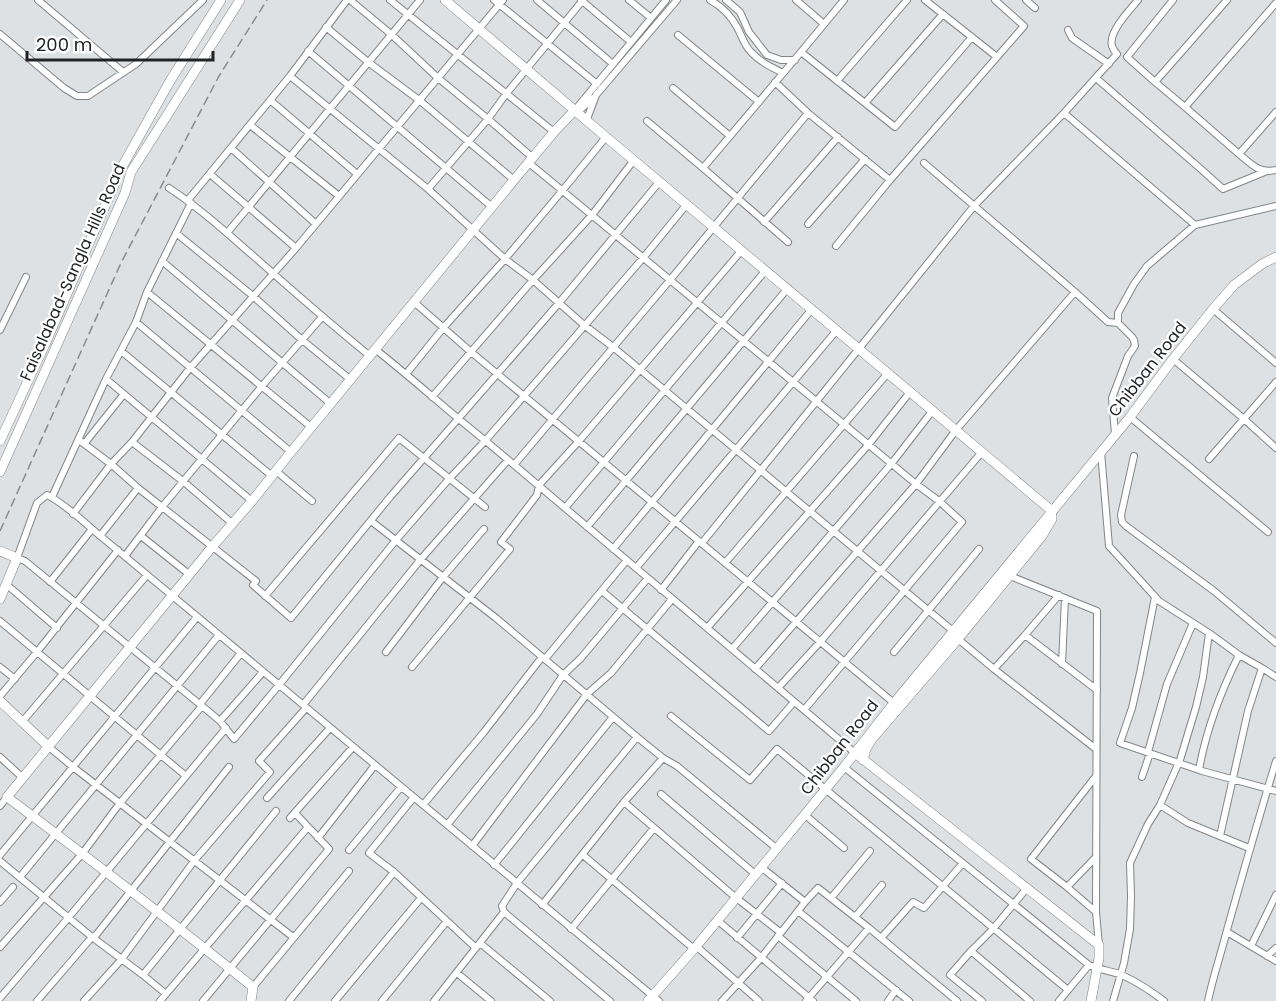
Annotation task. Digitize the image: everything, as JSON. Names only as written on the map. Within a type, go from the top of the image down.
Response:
[{"type":"street","points":[[38,0],[123,72]]},
{"type":"street","points":[[0,34],[64,88],[77,96],[88,96],[136,64],[203,0]]},
{"type":"street","name":"Faisalabad-Sangla Hills Road","points":[[0,441],[122,167],[170,81],[221,0]]},
{"type":"street","name":"Faisalabad-Sangla Hills Road","points":[[0,471],[125,193],[131,172],[240,0]]},
{"type":"street","points":[[52,497],[82,442],[106,379],[136,322],[147,292],[190,202],[349,0],[488,119],[562,191],[963,522],[804,710]]},
{"type":"street","points":[[390,0],[554,132]]},
{"type":"street","points":[[227,233],[420,0]]},
{"type":"street","points":[[537,0],[613,64]]},
{"type":"street","points":[[428,189],[488,119],[582,0],[631,42]]},
{"type":"street","points":[[629,0],[651,18]]},
{"type":"street","points":[[577,111],[666,0]]},
{"type":"street","points":[[0,806],[554,132],[596,95],[677,0]]},
{"type":"street","points":[[710,0],[717,3],[728,15],[752,53],[766,65],[783,73]]},
{"type":"street","points":[[726,0],[740,12],[749,32],[767,55],[781,60],[795,60]]},
{"type":"street","points":[[796,0],[824,24]]},
{"type":"street","points":[[703,168],[844,0]]},
{"type":"street","points":[[837,81],[907,0]]},
{"type":"street","points":[[925,0],[997,57]]},
{"type":"street","points":[[836,246],[890,180],[1024,26],[995,0]]},
{"type":"street","points":[[1026,0],[1035,8]]},
{"type":"street","points":[[1138,0],[1116,28],[1112,37],[1111,44],[1117,54],[1127,57],[1257,169],[1267,171]]},
{"type":"street","points":[[1127,57],[1173,0]]},
{"type":"street","points":[[1155,82],[1227,0]]},
{"type":"street","points":[[451,2],[479,29],[606,137],[1052,511]]},
{"type":"street","points":[[74,514],[111,464],[132,442],[190,368],[296,248],[499,2],[597,84]]},
{"type":"street","points":[[1185,107],[1276,3]]},
{"type":"street","points":[[865,103],[943,14]]},
{"type":"street","points":[[326,27],[419,100],[514,180]]},
{"type":"street","points":[[1068,30],[1072,38],[1109,64]]},
{"type":"street","points":[[678,35],[759,102]]},
{"type":"street","points":[[801,52],[895,127],[972,38]]},
{"type":"street","points":[[308,51],[492,207]]},
{"type":"street","points":[[661,590],[860,349],[974,206],[1117,54]]},
{"type":"street","points":[[290,76],[428,189],[505,259],[929,610],[994,669],[1096,748]]},
{"type":"street","points":[[1096,78],[1223,189],[1267,171],[1276,170]]},
{"type":"street","points":[[775,82],[808,113],[890,180]]},
{"type":"street","points":[[673,88],[730,136]]},
{"type":"street","points":[[587,119],[596,95]]},
{"type":"street","points":[[270,100],[357,174]]},
{"type":"street","points":[[1064,112],[1195,225]]},
{"type":"street","points":[[1239,154],[1276,112]]},
{"type":"street","points":[[84,1001],[121,960],[194,861],[270,772],[259,761],[421,559],[474,498],[553,418],[808,113]]},
{"type":"street","points":[[646,121],[788,242]]},
{"type":"street","points":[[250,125],[339,196]]},
{"type":"street","points":[[406,374],[606,137]]},
{"type":"street","points":[[764,222],[838,138]]},
{"type":"street","points":[[231,148],[316,224]]},
{"type":"street","points":[[808,224],[865,159]]},
{"type":"street","points":[[432,397],[532,280],[592,215],[634,160]]},
{"type":"street","points":[[924,163],[1108,322],[1118,323]]},
{"type":"street","points":[[210,174],[296,248]]},
{"type":"street","points":[[82,442],[256,581],[253,585],[291,618],[370,521],[559,303],[660,181]]},
{"type":"street","points":[[169,188],[190,202],[227,233],[322,317],[406,374],[863,760],[1099,945]]},
{"type":"street","points":[[0,552],[25,561],[220,721],[234,739],[396,540],[644,258],[687,204]]},
{"type":"street","points":[[1115,434],[1112,398],[1128,356],[1135,346],[1132,337],[1118,323],[1118,313],[1134,284],[1147,266],[1195,225],[1276,206]]},
{"type":"street","points":[[176,233],[351,380]]},
{"type":"street","points":[[412,667],[510,549],[501,542],[537,495],[539,485],[742,250]]},
{"type":"street","name":"Chibban Road","points":[[863,760],[872,739],[1052,511],[1130,417],[1213,309],[1234,285],[1262,264],[1276,257]]},
{"type":"street","points":[[162,261],[331,404]]},
{"type":"street","points":[[565,508],[766,270]]},
{"type":"street","points":[[0,330],[26,277]]},
{"type":"street","points":[[587,527],[788,288]]},
{"type":"street","points":[[147,292],[311,427]]},
{"type":"street","points":[[754,669],[916,484],[956,430],[1075,292]]},
{"type":"street","points":[[414,302],[471,352],[894,703]]},
{"type":"street","points":[[613,549],[812,309]]},
{"type":"street","points":[[1213,309],[1276,363]]},
{"type":"street","points":[[125,556],[241,411],[322,317]]},
{"type":"street","points":[[136,322],[291,452]]},
{"type":"street","points":[[636,568],[837,330]]},
{"type":"street","points":[[121,351],[222,435],[312,501]]},
{"type":"street","points":[[1173,359],[1274,445],[1276,436]]},
{"type":"street","points":[[725,563],[888,373]]},
{"type":"street","points":[[106,379],[252,501]]},
{"type":"street","points":[[1209,459],[1276,382]]},
{"type":"street","points":[[707,628],[869,444],[910,392]]},
{"type":"street","points":[[82,442],[124,394]]},
{"type":"street","points":[[732,650],[892,464],[933,410]]},
{"type":"street","points":[[1130,417],[1268,532]]},
{"type":"street","points":[[9,423],[19,427]]},
{"type":"street","points":[[265,596],[399,438],[484,507]]},
{"type":"street","points":[[132,442],[233,524]]},
{"type":"street","points":[[1101,451],[1108,546],[1159,601],[1276,677]]},
{"type":"street","points":[[778,688],[982,452]]},
{"type":"street","points":[[1134,456],[1121,515],[1122,522],[1214,591],[1276,643]]},
{"type":"street","points":[[100,536],[138,488]]},
{"type":"street","points":[[0,599],[38,503],[47,495],[52,497],[517,883],[653,999]]},
{"type":"street","name":"Chibban Road","points":[[653,999],[894,703],[1010,576],[1042,536],[1052,519],[1052,511]]},
{"type":"street","points":[[370,521],[496,618],[637,737],[677,766],[776,848]]},
{"type":"street","points":[[50,582],[92,529]]},
{"type":"street","points":[[386,652],[443,577],[484,529]]},
{"type":"street","points":[[141,536],[190,575]]},
{"type":"street","points":[[894,652],[979,549]]},
{"type":"street","points":[[0,696],[118,550]]},
{"type":"street","points":[[423,805],[543,658],[627,560]]},
{"type":"street","points":[[22,722],[147,575]]},
{"type":"street","points":[[1010,576],[1097,611],[1096,912],[1099,945],[1093,967],[1091,1001]]},
{"type":"street","points":[[447,825],[537,714],[563,675],[581,658],[648,579]]},
{"type":"street","points":[[6,584],[57,628]]},
{"type":"street","points":[[602,591],[769,731],[794,702]]},
{"type":"street","points":[[994,669],[1062,596]]},
{"type":"street","points":[[1062,596],[1062,664]]},
{"type":"street","points":[[1155,597],[1132,708],[1120,743],[1178,764],[1276,791]]},
{"type":"street","points":[[472,846],[587,694],[611,673],[672,599]]},
{"type":"street","points":[[0,855],[197,616]]},
{"type":"street","points":[[0,621],[186,776]]},
{"type":"street","points":[[1142,777],[1167,684],[1192,622]]},
{"type":"street","points":[[1113,1001],[1124,963],[1130,929],[1130,863],[1178,764],[1196,707],[1209,633]]},
{"type":"street","points":[[20,877],[219,635]]},
{"type":"street","points":[[1025,635],[1096,690]]},
{"type":"street","points":[[0,947],[82,854],[120,803],[241,653]]},
{"type":"street","points":[[1199,770],[1226,681],[1239,655]]},
{"type":"street","points":[[0,667],[15,679]]},
{"type":"street","points":[[1220,836],[1248,711],[1262,668]]},
{"type":"street","points":[[220,721],[263,672]]},
{"type":"street","points":[[0,701],[73,767],[294,937]]},
{"type":"street","points":[[671,716],[750,780],[777,749],[1068,990]]},
{"type":"street","points":[[494,865],[613,717]]},
{"type":"street","points":[[0,998],[226,728]]},
{"type":"street","points":[[267,798],[330,728]]},
{"type":"street","points":[[610,1001],[504,912],[502,906],[517,883],[637,737]]},
{"type":"street","points":[[203,1001],[329,849],[308,827],[292,816],[353,747]]},
{"type":"street","points":[[0,757],[23,778]]},
{"type":"street","points":[[542,905],[624,802],[663,758]]},
{"type":"street","points":[[1208,1001],[1249,848],[1276,761]]},
{"type":"street","points":[[318,838],[375,765]]},
{"type":"street","points":[[844,766],[1093,967],[1121,974],[1151,990],[1164,1001]]},
{"type":"street","points":[[37,1001],[132,891],[229,767]]},
{"type":"street","points":[[1096,776],[1031,859],[1096,912]]},
{"type":"street","points":[[349,850],[401,787]]},
{"type":"street","points":[[662,794],[758,870],[782,883],[806,902]]},
{"type":"street","points":[[7,796],[253,987]]},
{"type":"street","points":[[414,797],[369,853],[394,872],[447,921],[550,1001]]},
{"type":"street","points":[[624,802],[856,1001]]},
{"type":"street","points":[[1160,804],[1188,823],[1249,848]]},
{"type":"street","points":[[143,975],[276,811]]},
{"type":"street","points":[[804,814],[844,848]]},
{"type":"street","points":[[160,1001],[308,827]]},
{"type":"street","points":[[571,929],[654,828]]},
{"type":"street","points":[[831,898],[870,851]]},
{"type":"street","points":[[583,855],[759,1001]]},
{"type":"street","points":[[1067,887],[1096,856]]},
{"type":"street","points":[[0,861],[165,994]]},
{"type":"street","points":[[881,938],[913,902],[924,908],[963,863]]},
{"type":"street","points":[[249,1000],[253,987],[349,871]]},
{"type":"street","points":[[289,1001],[394,872]]},
{"type":"street","points":[[737,938],[782,883]]},
{"type":"street","points":[[855,917],[882,885]]},
{"type":"street","points":[[0,902],[13,887]]},
{"type":"street","points":[[722,1001],[761,958],[818,888],[957,1001]]},
{"type":"street","points":[[982,1001],[950,975],[1027,888]]},
{"type":"street","points":[[1251,946],[1276,895]]},
{"type":"street","points":[[335,1001],[421,898]]},
{"type":"street","points":[[798,911],[909,1001]]},
{"type":"street","points":[[434,1001],[504,912]]},
{"type":"street","points":[[717,920],[809,1000],[869,928]]},
{"type":"street","points":[[382,1001],[447,921]]},
{"type":"street","points":[[1227,932],[1276,961]]},
{"type":"street","points":[[1267,956],[1276,948]]},
{"type":"street","points":[[971,951],[1030,1001]]},
{"type":"street","points":[[1059,1001],[1093,967]]},
{"type":"street","points":[[457,973],[491,1001]]},
{"type":"street","points":[[888,1001],[896,990]]},
{"type":"street","points":[[1151,990],[1151,1001]]},
{"type":"railway","points":[[0,531],[121,263],[219,76],[267,0]]}]
